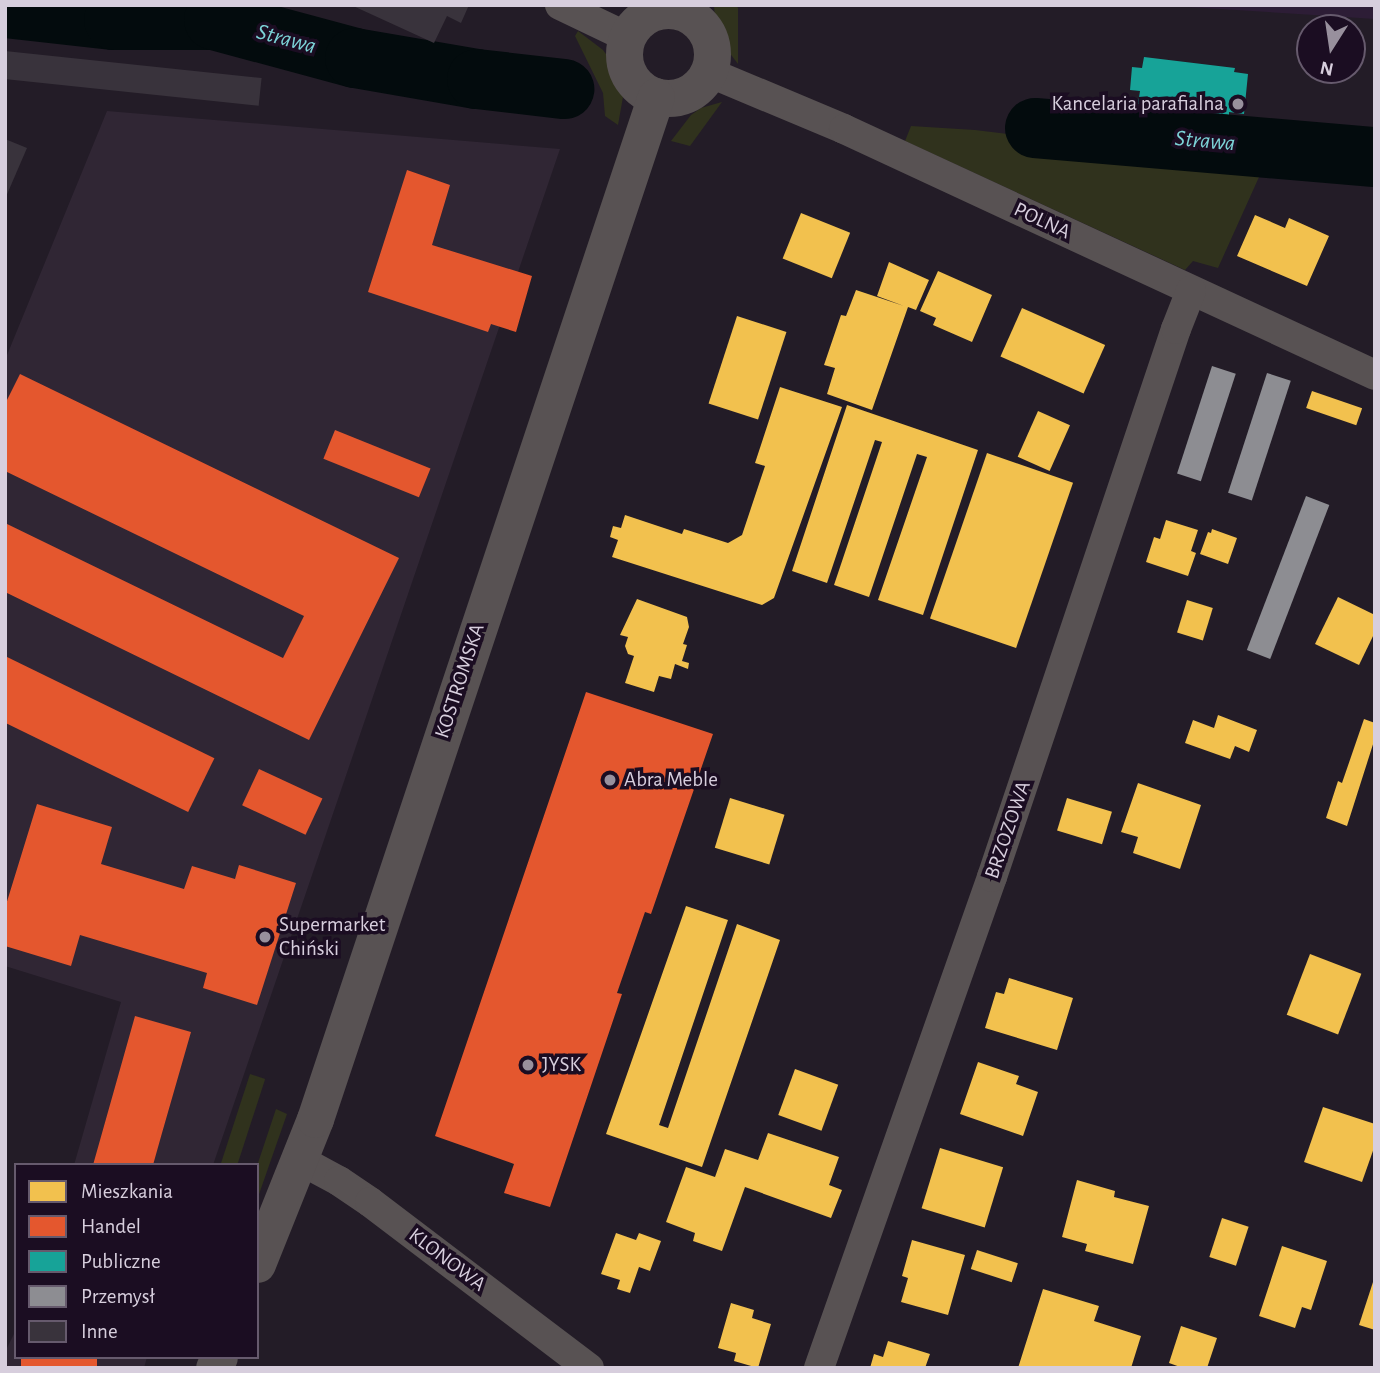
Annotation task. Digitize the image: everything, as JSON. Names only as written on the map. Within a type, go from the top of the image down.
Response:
[{"type":"street","points":[[560,5],[627,37]]},
{"type":"street","points":[[683,9],[707,33],[712,48],[708,72],[698,86],[682,95],[656,96],[640,87],[628,73],[624,55],[627,37],[637,23],[650,13],[683,9]]},
{"type":"street","name":"POLNA","points":[[708,72],[844,129],[1375,375]]},
{"type":"street","name":"KOSTROMSKA","points":[[259,1259],[300,1160],[656,96]]},
{"type":"street","name":"BRZOZOWA","points":[[819,1368],[992,877],[1191,291]]},
{"type":"street","name":"KLONOWA","points":[[300,1160],[340,1181],[370,1202],[589,1368]]},
{"type":"shaded area","points":[[1156,5],[1375,5],[1375,19],[1366,18],[1366,14],[1298,14]]},
{"type":"shaded area","points":[[492,64],[502,74],[568,83],[567,97],[492,88]]},
{"type":"shaded area","points":[[107,111],[560,149],[214,1163],[75,1163],[121,1002],[5,966],[5,360]]},
{"type":"shaded area","points":[[14,1334],[14,1359],[146,1359],[144,1368],[5,1368],[5,1352]]},
{"type":"green space","points":[[714,5],[736,5],[738,8],[738,64],[716,35]]},
{"type":"green space","points":[[578,31],[603,50],[620,73],[623,97],[618,125],[605,116],[603,93],[575,36]]},
{"type":"green space","points":[[722,102],[690,146],[671,141],[691,115],[701,108]]},
{"type":"green space","points":[[911,126],[975,130],[1264,166],[1218,268],[1193,261],[1185,270],[905,141]]},
{"type":"green space","points":[[250,1074],[265,1079],[238,1163],[221,1163]]},
{"type":"green space","points":[[276,1109],[287,1114],[259,1194],[258,1163]]},
{"type":"building: Mieszkania","points":[[801,213],[850,233],[832,278],[783,258]]},
{"type":"building: Mieszkania","points":[[1255,215],[1285,228],[1289,218],[1329,236],[1307,286],[1237,256]]},
{"type":"building: Mieszkania","points":[[889,262],[929,280],[916,310],[908,307],[872,410],[827,394],[835,368],[824,365],[841,315],[846,316],[856,290],[904,306],[877,296]]},
{"type":"building: Mieszkania","points":[[938,271],[992,295],[972,342],[933,325],[936,318],[920,311]]},
{"type":"building: Mieszkania","points":[[1022,308],[1105,345],[1084,393],[1000,356]]},
{"type":"building: Mieszkania","points":[[737,316],[786,332],[758,420],[709,403]]},
{"type":"building: Mieszkania","points":[[780,387],[842,407],[774,598],[762,605],[612,557],[618,540],[610,537],[613,526],[621,528],[625,515],[682,534],[684,529],[728,543],[742,535],[765,466],[755,463]]},
{"type":"building: Mieszkania","points":[[1312,391],[1362,408],[1356,425],[1306,408]]},
{"type":"building: Mieszkania","points":[[847,405],[978,450],[923,615],[878,600],[927,457],[917,454],[869,597],[834,585],[882,442],[875,440],[827,583],[792,571]]},
{"type":"building: Mieszkania","points":[[1038,411],[1070,425],[1050,471],[1018,457]]},
{"type":"building: Mieszkania","points":[[987,453],[1073,483],[1016,648],[930,618]]},
{"type":"building: Mieszkania","points":[[1166,520],[1198,530],[1191,551],[1196,553],[1188,576],[1146,562],[1154,537],[1160,539]]},
{"type":"building: Mieszkania","points":[[1212,529],[1237,538],[1228,564],[1200,554],[1208,532],[1211,533]]},
{"type":"building: Mieszkania","points":[[1338,597],[1375,615],[1375,632],[1359,665],[1315,644]]},
{"type":"building: Mieszkania","points":[[637,599],[687,617],[689,627],[683,644],[687,645],[682,661],[689,663],[688,669],[675,664],[671,679],[659,676],[654,692],[625,683],[634,656],[628,654],[625,646],[628,637],[620,635]]},
{"type":"building: Mieszkania","points":[[1187,600],[1213,608],[1203,640],[1177,633]]},
{"type":"building: Mieszkania","points":[[1218,715],[1257,730],[1249,752],[1235,746],[1230,759],[1185,743],[1193,720],[1214,728]]},
{"type":"building: Mieszkania","points":[[1364,719],[1375,723],[1375,738],[1347,826],[1326,818],[1338,781],[1342,783]]},
{"type":"building: Mieszkania","points":[[1138,783],[1201,805],[1180,869],[1133,853],[1138,837],[1121,832]]},
{"type":"building: Mieszkania","points":[[730,798],[785,815],[769,864],[715,848]]},
{"type":"building: Mieszkania","points":[[1067,798],[1112,812],[1102,844],[1057,831]]},
{"type":"building: Mieszkania","points":[[686,906],[728,920],[659,1125],[668,1128],[737,924],[780,940],[702,1167],[606,1134]]},
{"type":"building: Mieszkania","points":[[1310,954],[1361,974],[1338,1034],[1287,1015]]},
{"type":"building: Mieszkania","points":[[1009,978],[1073,998],[1057,1050],[985,1028],[996,992],[1004,994]]},
{"type":"building: Mieszkania","points":[[978,1062],[1019,1076],[1016,1084],[1038,1092],[1023,1136],[960,1114]]},
{"type":"building: Mieszkania","points":[[795,1069],[838,1085],[821,1131],[778,1115]]},
{"type":"building: Mieszkania","points":[[1323,1107],[1375,1124],[1375,1145],[1362,1182],[1304,1162]]},
{"type":"building: Mieszkania","points":[[768,1133],[839,1157],[829,1185],[842,1190],[831,1218],[745,1187],[722,1251],[693,1241],[695,1233],[666,1222],[686,1167],[715,1177],[725,1149],[758,1160]]},
{"type":"building: Mieszkania","points":[[940,1148],[1003,1167],[985,1228],[922,1208]]},
{"type":"building: Mieszkania","points":[[1077,1180],[1115,1191],[1114,1197],[1149,1206],[1133,1264],[1085,1251],[1087,1244],[1062,1237]]},
{"type":"building: Mieszkania","points":[[1222,1218],[1249,1227],[1236,1266],[1209,1257]]},
{"type":"building: Mieszkania","points":[[616,1233],[636,1240],[639,1233],[661,1241],[650,1271],[639,1267],[630,1293],[617,1289],[620,1280],[601,1274]]},
{"type":"building: Mieszkania","points":[[912,1240],[965,1255],[948,1315],[901,1302],[908,1278],[902,1276]]},
{"type":"building: Mieszkania","points":[[1282,1246],[1327,1261],[1311,1310],[1302,1307],[1295,1328],[1259,1316]]},
{"type":"building: Mieszkania","points":[[977,1250],[1018,1263],[1012,1282],[971,1269]]},
{"type":"building: Mieszkania","points":[[1375,1279],[1375,1330],[1359,1325]]},
{"type":"building: Mieszkania","points":[[1043,1289],[1099,1306],[1094,1321],[1141,1336],[1131,1368],[1018,1368]]},
{"type":"building: Mieszkania","points":[[731,1303],[754,1310],[752,1318],[771,1324],[758,1368],[734,1361],[736,1353],[718,1348]]},
{"type":"building: Mieszkania","points":[[1181,1326],[1217,1338],[1207,1368],[1183,1368],[1169,1363]]},
{"type":"building: Mieszkania","points":[[888,1341],[930,1354],[925,1368],[870,1368],[874,1354],[883,1357]]},
{"type":"building: Handel","points":[[407,170],[450,185],[432,245],[532,276],[516,332],[491,324],[488,332],[368,292]]},
{"type":"building: Handel","points":[[20,374],[399,558],[309,740],[5,592],[5,523],[283,658],[304,616],[5,471],[5,404]]},
{"type":"building: Handel","points":[[335,430],[430,469],[419,497],[323,459]]},
{"type":"building: Handel","points":[[5,656],[214,758],[188,812],[5,723]]},
{"type":"building: Handel","points":[[586,692],[713,734],[651,914],[645,912],[617,993],[622,994],[550,1207],[504,1193],[514,1164],[435,1136]]},
{"type":"building: Handel","points":[[259,769],[322,799],[306,835],[242,805]]},
{"type":"building: Handel","points":[[37,804],[112,827],[101,864],[184,889],[192,866],[235,879],[239,865],[296,883],[257,1005],[203,988],[207,973],[80,935],[71,966],[5,946],[5,908]]},
{"type":"building: Handel","points":[[135,1016],[191,1032],[154,1163],[94,1163]]},
{"type":"building: Handel","points":[[21,1359],[97,1359],[97,1368],[21,1368]]},
{"type":"building: Publiczne","points":[[1144,57],[1235,68],[1234,72],[1248,74],[1244,114],[1229,112],[1229,115],[1138,104],[1140,91],[1130,90],[1132,67],[1142,68]]},
{"type":"building: Przemysł","points":[[1212,366],[1236,374],[1201,481],[1177,473]]},
{"type":"building: Przemysł","points":[[1267,373],[1291,381],[1252,501],[1228,493]]},
{"type":"building: Przemysł","points":[[1306,496],[1329,505],[1270,659],[1247,650]]},
{"type":"building: Inne","points":[[351,5],[469,5],[461,23],[447,16],[434,43]]},
{"type":"building: Inne","points":[[5,51],[262,78],[259,106],[5,79]]},
{"type":"building: Inne","points":[[5,139],[27,148],[5,199]]},
{"type":"waterway","name":"Strawa","points":[[5,8],[114,20],[214,20],[355,58],[477,79],[564,89]]},
{"type":"waterway","name":"Strawa","points":[[1035,128],[1375,157]]},
{"type":"place","name":"Kancelaria parafialna","points":[[1238,104]]},
{"type":"place","name":"Abra Meble","points":[[610,780]]},
{"type":"place","name":"Supermarket Chiński","points":[[265,937]]},
{"type":"place","name":"JYSK","points":[[528,1065]]}]
